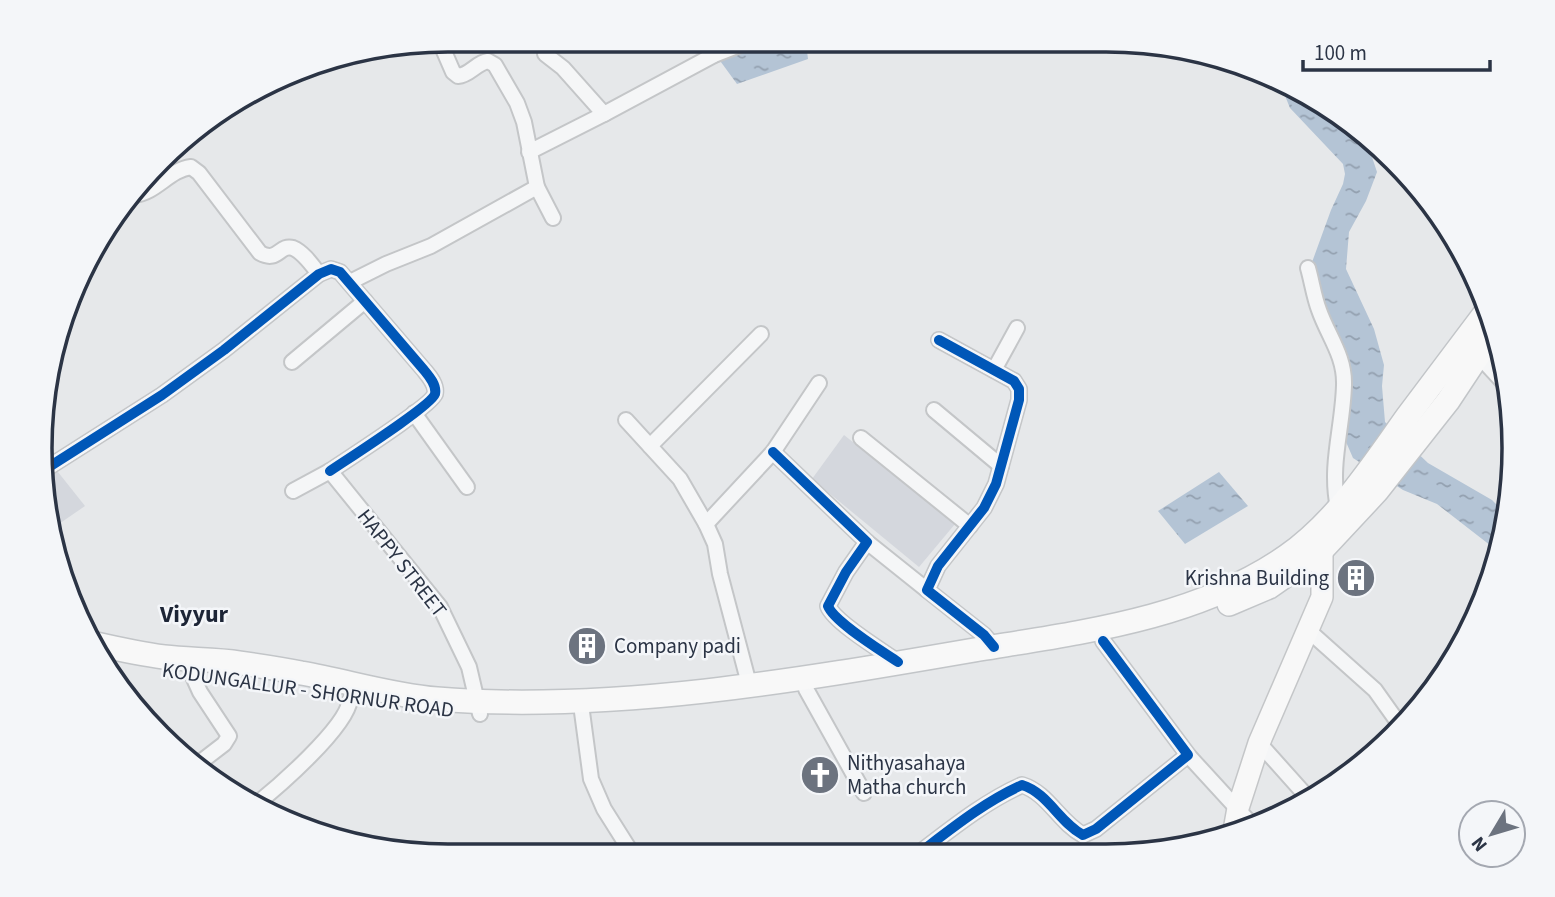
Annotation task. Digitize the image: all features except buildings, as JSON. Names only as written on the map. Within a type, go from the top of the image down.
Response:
[{"type":"main road","points":[[1375,484],[1481,320]]},
{"type":"main road","points":[[1409,434],[1448,401],[1487,340]]},
{"type":"main road","name":"KODUNGALLUR - SHORNUR ROAD","points":[[114,659],[279,682],[350,699],[433,712],[624,698],[750,684],[994,647],[1165,612],[1245,582],[1291,553],[1316,544],[1338,508],[1375,484]]},
{"type":"main road","name":"KODUNGALLUR - SHORNUR ROAD","points":[[106,646],[164,657],[232,662],[302,673],[389,694],[439,699],[479,707],[582,712],[690,706],[1103,641],[1153,629],[1251,596],[1287,576],[1375,484]]},
{"type":"main road","points":[[1235,822],[1259,743],[1322,597],[1316,544]]},
{"type":"street","points":[[444,52],[453,72],[458,76],[464,76],[482,62],[488,61],[495,65],[517,103],[524,122],[537,187],[553,218]]},
{"type":"street","points":[[710,52],[713,55]]},
{"type":"street","points":[[529,152],[721,52]]},
{"type":"street","points":[[545,54],[563,68],[604,114]]},
{"type":"street","points":[[148,191],[181,168],[191,167],[199,173],[260,253],[267,257],[286,248],[294,248],[319,274]]},
{"type":"street","points":[[350,282],[431,246],[537,187]]},
{"type":"street","points":[[1308,268],[1319,310],[1341,357],[1344,385],[1335,463],[1338,508]]},
{"type":"street","points":[[53,465],[162,395],[319,274],[331,269],[341,272],[424,370],[435,385],[435,393],[414,412],[330,471],[293,491]]},
{"type":"street","points":[[292,362],[365,301]]},
{"type":"street","points":[[994,370],[1017,328]]},
{"type":"street","points":[[650,446],[761,334]]},
{"type":"street","points":[[927,590],[939,566],[984,508],[996,484],[1019,400],[1019,389],[1014,381],[939,340]]},
{"type":"street","points":[[1477,354],[1495,374]]},
{"type":"street","points":[[706,524],[773,452],[819,383]]},
{"type":"street","points":[[934,410],[1001,466]]},
{"type":"street","points":[[414,412],[467,487]]},
{"type":"street","points":[[626,420],[680,479],[706,524],[715,544],[720,574],[750,684]]},
{"type":"street","points":[[861,438],[970,526]]},
{"type":"street","points":[[773,452],[867,541],[984,635],[994,647]]},
{"type":"street","name":"HAPPY STREET","points":[[330,471],[440,607],[469,667],[479,707]]},
{"type":"street","points":[[867,541],[835,590],[828,606],[830,612],[898,662]]},
{"type":"street","points":[[1308,631],[1375,690],[1396,719]]},
{"type":"street","points":[[1103,641],[1188,755],[1247,818]]},
{"type":"street","points":[[191,672],[200,692],[229,736],[224,744],[203,760]]},
{"type":"street","points":[[806,689],[864,793]]},
{"type":"street","points":[[263,799],[286,781],[346,715],[350,699]]},
{"type":"street","points":[[582,712],[591,779],[604,809],[626,844]]},
{"type":"street","points":[[1259,743],[1303,792]]},
{"type":"street","points":[[932,844],[1006,792],[1022,785],[1036,790],[1073,829],[1083,835],[1096,829],[1188,755]]},
{"type":"shaded area","points":[[844,435],[955,524],[919,567],[812,479]]},
{"type":"shaded area","points":[[53,468],[85,506],[60,523],[56,500]]},
{"type":"water","points":[[732,52],[807,52],[808,59],[737,84],[718,58]]},
{"type":"water","points":[[1284,94],[1348,134],[1372,157],[1377,172],[1366,201],[1349,232],[1346,269],[1374,329],[1384,365],[1382,386],[1385,422],[1428,463],[1498,506],[1490,545],[1437,504],[1403,490],[1353,458],[1343,435],[1349,380],[1311,265],[1345,174],[1343,164],[1290,108]]},
{"type":"water","points":[[1219,472],[1248,506],[1185,544],[1158,511]]},
{"type":"cycle path","points":[[53,465],[162,395],[224,350],[319,274],[331,269],[340,272],[428,375],[434,384],[435,394],[419,410],[330,471]]},
{"type":"cycle path","points":[[939,340],[1014,381],[1019,389],[1019,400],[996,484],[984,508],[938,566],[927,590],[984,635],[994,647]]},
{"type":"cycle path","points":[[773,452],[867,542],[846,572],[828,606],[839,620],[898,662]]},
{"type":"cycle path","points":[[931,844],[981,808],[1022,785],[1039,794],[1067,823],[1083,835],[1096,829],[1188,755],[1103,641]]},
{"type":"place","name":"Krishna Building","points":[[1356,578]]},
{"type":"place","name":"Company padi","points":[[587,646]]},
{"type":"place","name":"Nithyasahaya Matha church","points":[[820,775]]},
{"type":"district","name":"Viyyur","points":[[194,614]]}]
